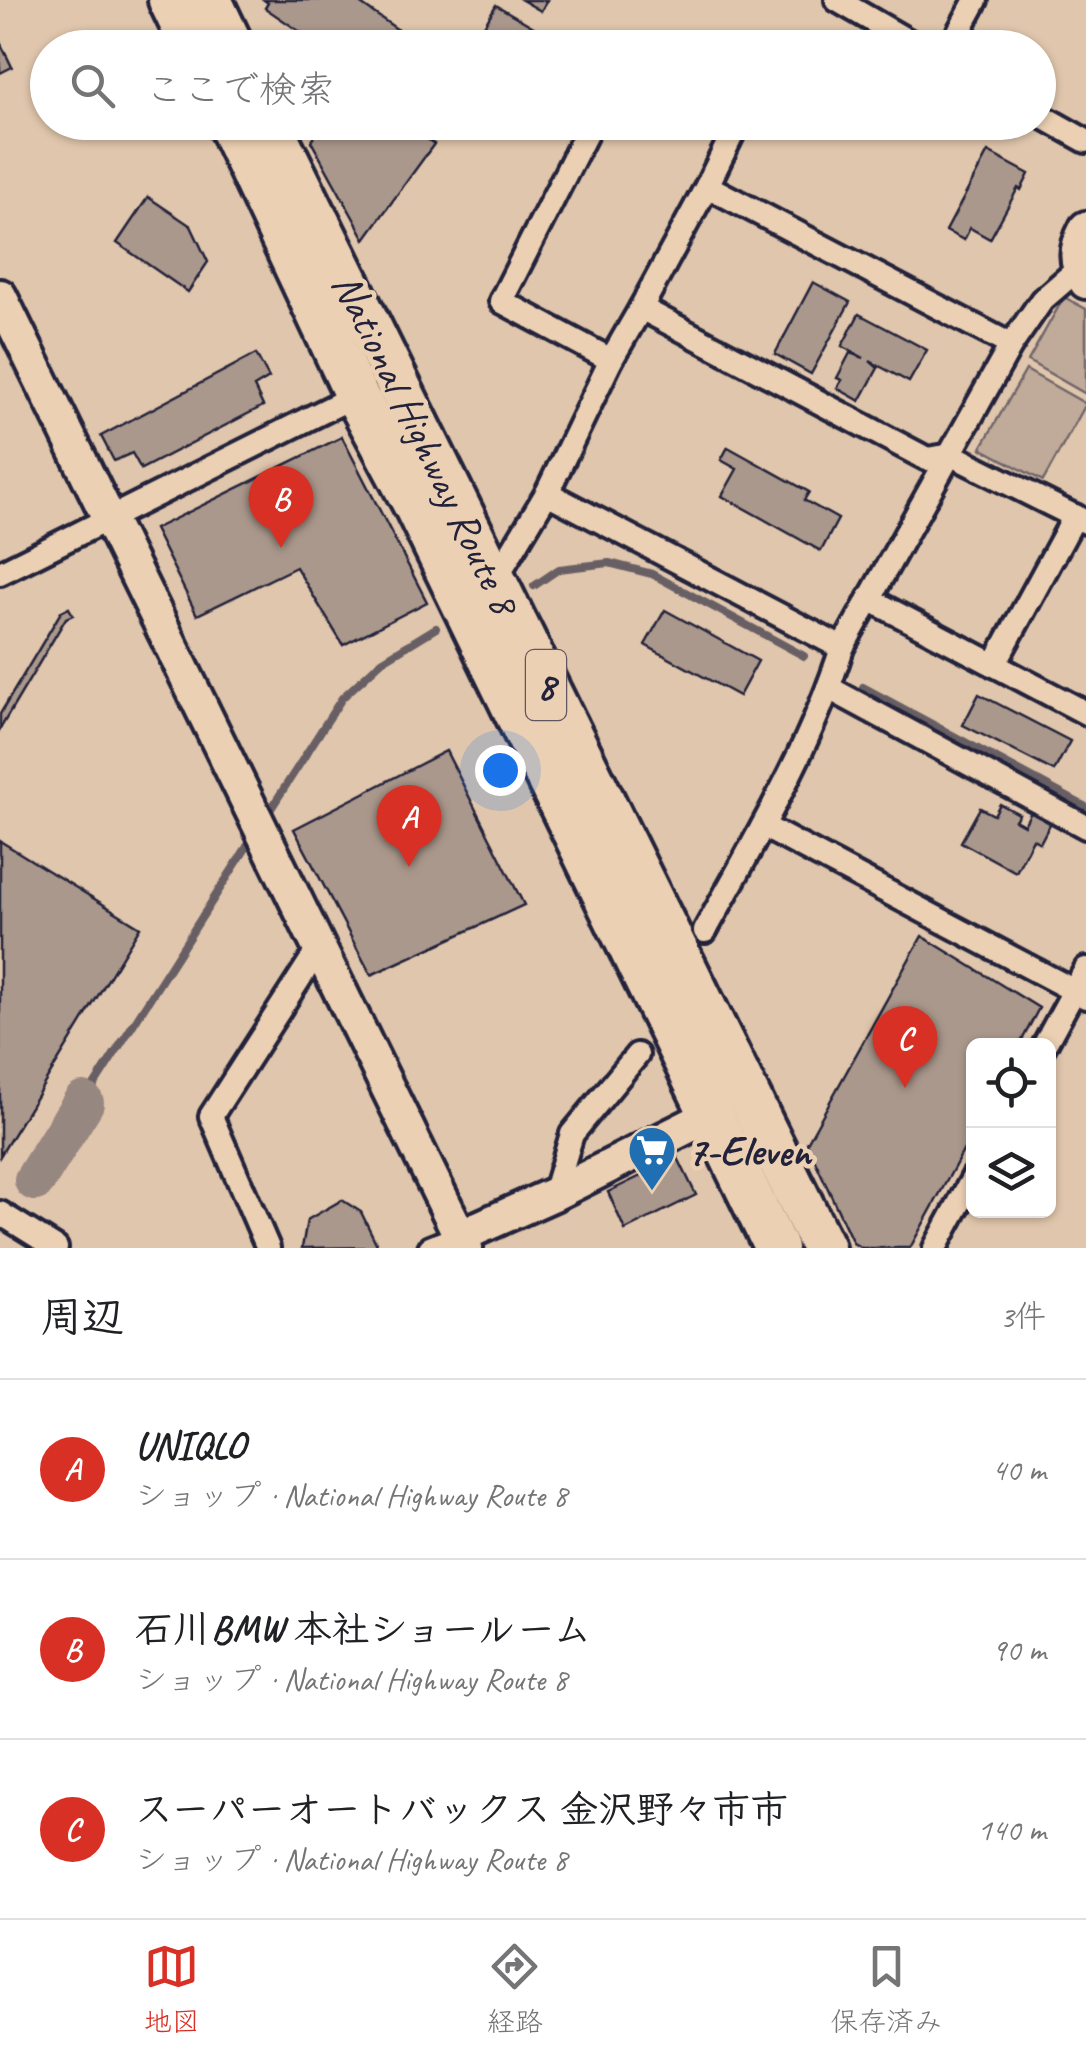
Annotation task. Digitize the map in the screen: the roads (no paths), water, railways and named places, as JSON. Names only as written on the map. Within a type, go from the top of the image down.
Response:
[{"type":"highway","points":[[170,0],[184,30]]},
{"type":"highway","points":[[210,0],[224,30]]},
{"type":"highway","name":"National Highway Route 8","points":[[236,140],[356,395],[416,506],[774,1244]]},
{"type":"highway","name":"National Highway Route 8","points":[[278,140],[823,1248]]},
{"type":"street","points":[[837,0],[889,30]]},
{"type":"street","points":[[960,30],[976,0]]},
{"type":"street","points":[[1056,124],[1086,141]]},
{"type":"street","points":[[583,140],[502,300],[611,360]]},
{"type":"street","points":[[496,578],[547,493],[611,360],[730,140]]},
{"type":"street","points":[[707,186],[1011,345]]},
{"type":"street","points":[[704,932],[830,688],[842,648],[1011,345],[1042,300],[1082,275],[1075,248],[1086,228]]},
{"type":"street","points":[[0,296],[320,948],[452,1244],[713,1114]]},
{"type":"street","points":[[641,308],[928,460],[952,455],[1080,519],[994,665]]},
{"type":"street","points":[[0,573],[356,395]]},
{"type":"street","points":[[547,493],[842,648]]},
{"type":"street","points":[[869,599],[1086,713]]},
{"type":"street","points":[[830,688],[1086,828]]},
{"type":"street","points":[[762,826],[1080,994]]},
{"type":"street","points":[[268,1248],[210,1116],[320,948]]},
{"type":"street","points":[[1050,1038],[1080,994],[1086,968]]},
{"type":"street","points":[[554,1194],[572,1134],[637,1055]]},
{"type":"street","points":[[935,1248],[966,1191]]},
{"type":"street","points":[[0,1213],[53,1247]]},
{"type":"waterway","points":[[534,586],[559,569],[609,563],[652,574],[804,656]]},
{"type":"waterway","points":[[265,818],[342,698],[382,661],[436,628]]},
{"type":"waterway","points":[[863,687],[1086,807]]},
{"type":"waterway","points":[[83,1103],[255,834]]},
{"type":"waterway","points":[[35,1180],[83,1103]]},
{"type":"place","name":"石川BMW 本社ショールーム","points":[[281,548]]},
{"type":"place","name":"UNIQLO","points":[[409,867]]},
{"type":"place","name":"スーパーオートバックス 金沢野々市市","points":[[905,1088]]},
{"type":"place","name":"7-Eleven","points":[[652,1192]]}]
